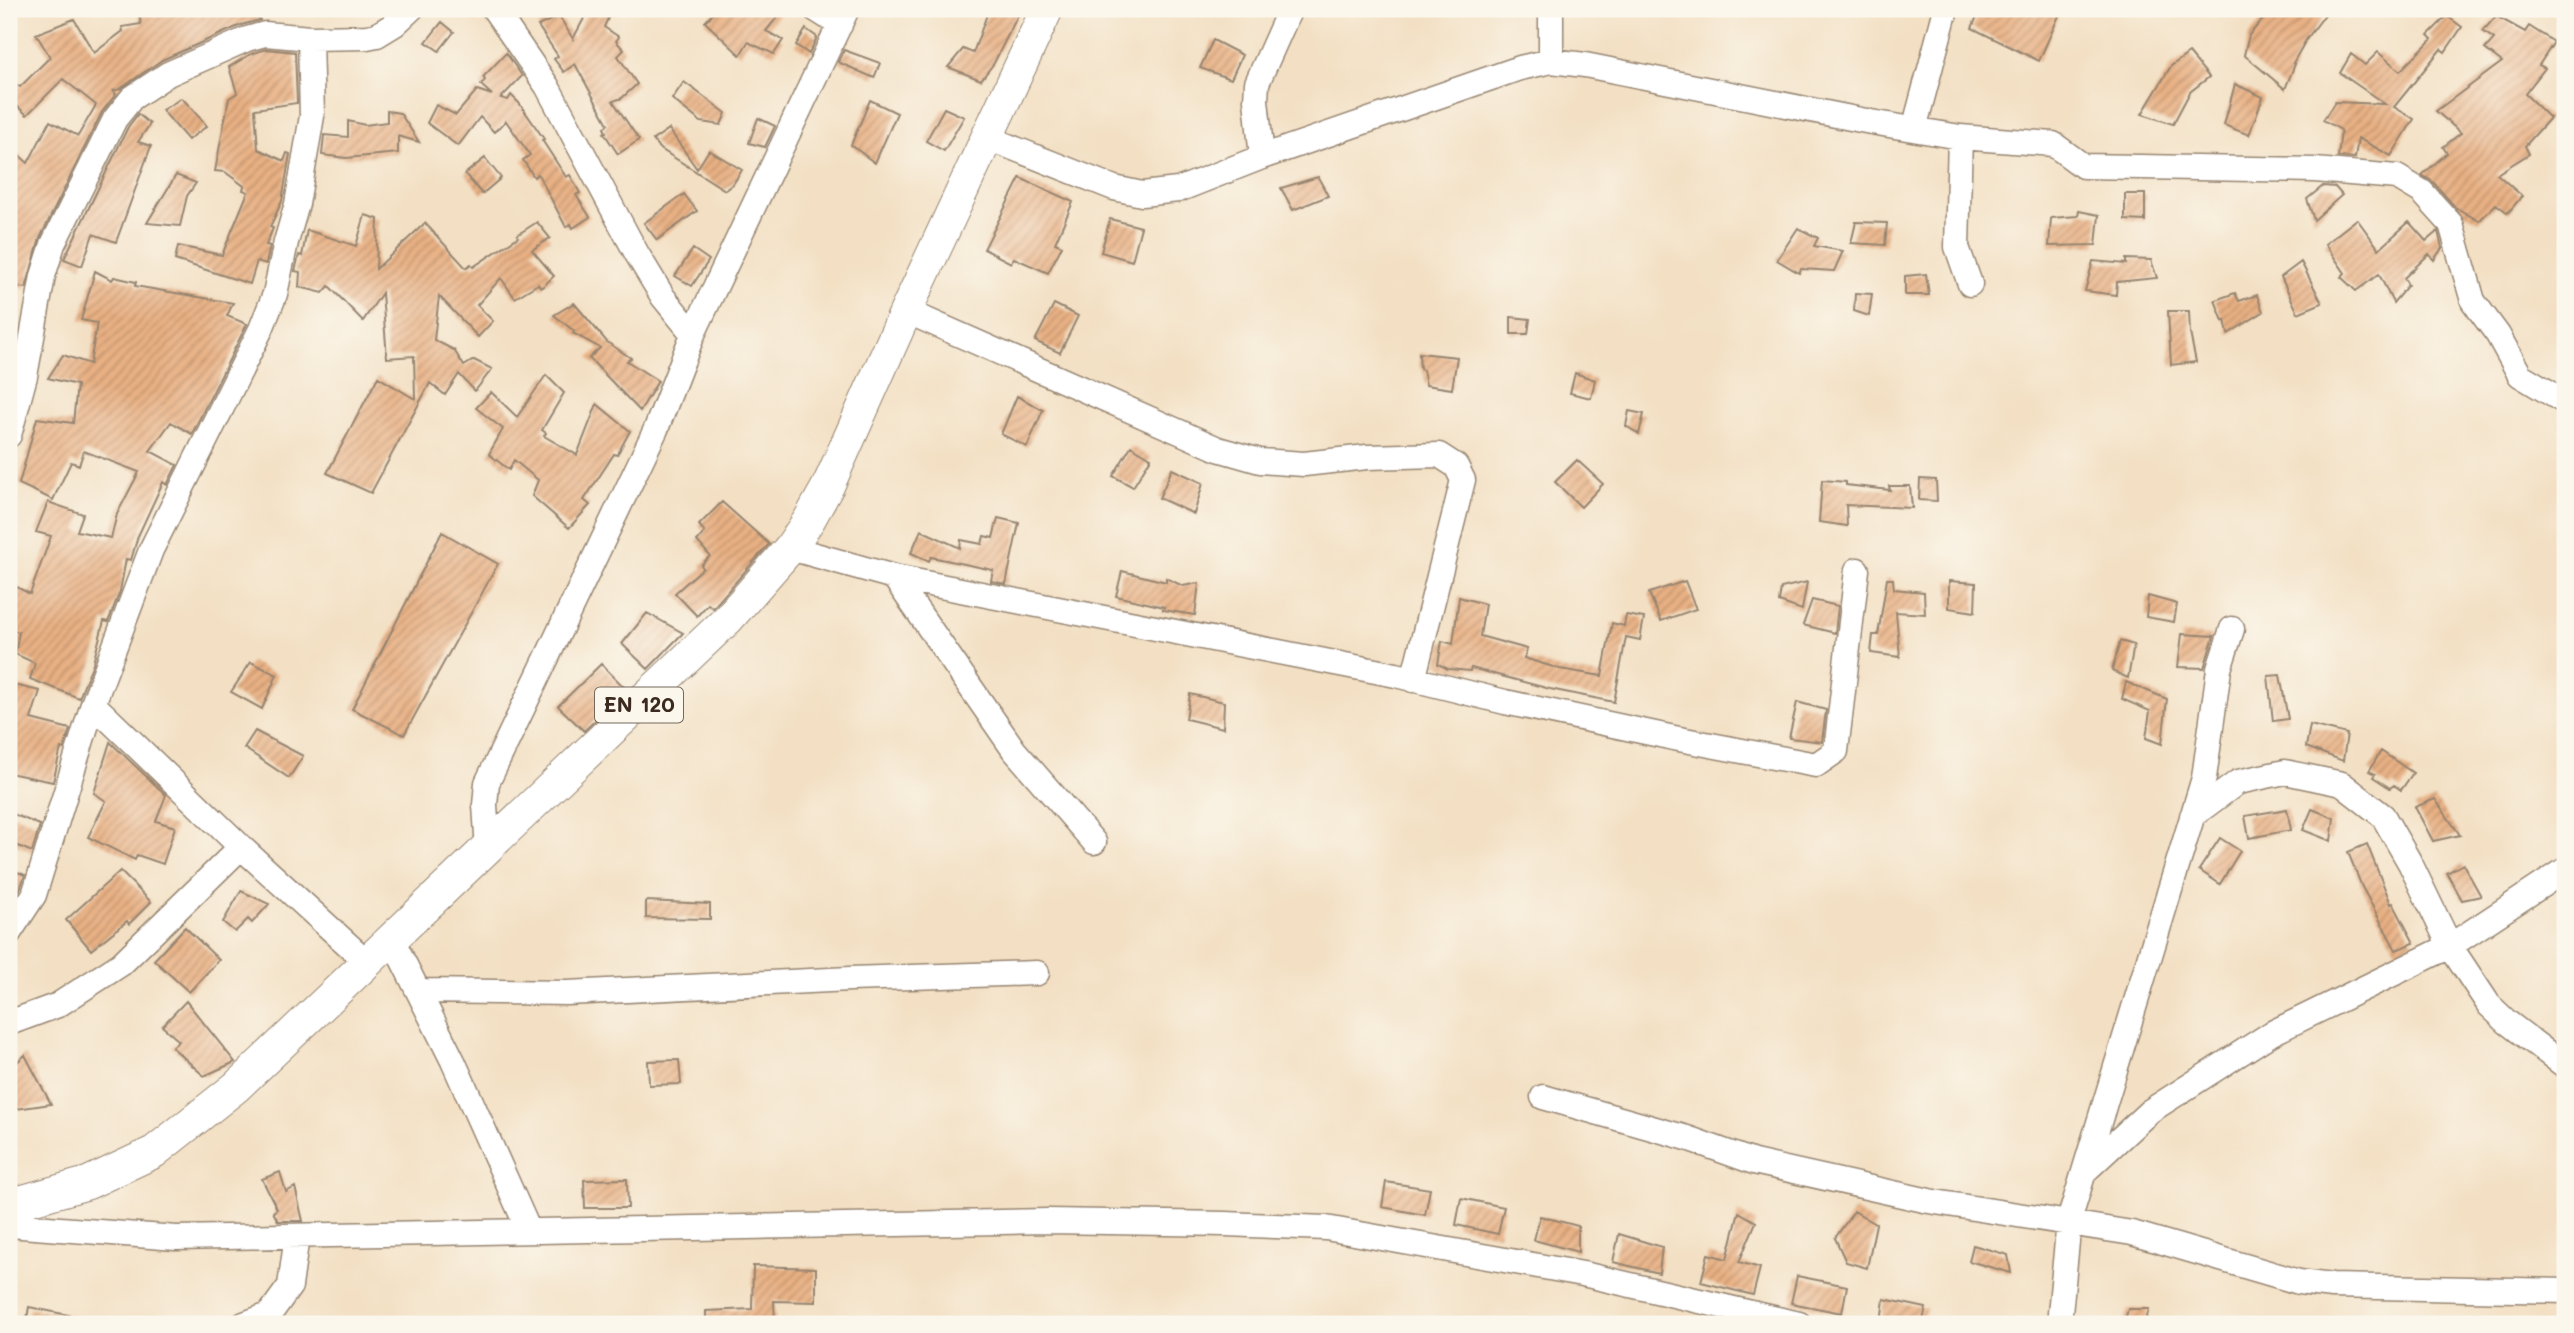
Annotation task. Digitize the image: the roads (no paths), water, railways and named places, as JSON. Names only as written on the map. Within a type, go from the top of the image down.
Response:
[{"type":"main road","name":"EN 120","points":[[9,1205],[88,1183],[154,1152],[236,1087],[728,619],[790,548],[828,486],[906,311],[1047,9]]},
{"type":"street","points":[[9,435],[25,376],[43,276],[53,244],[115,119],[132,98],[168,74],[247,39],[265,34],[310,38],[377,34],[395,24],[411,9]]},
{"type":"street","points":[[488,850],[485,805],[487,783],[656,429],[693,334],[844,17],[815,9]]},
{"type":"street","points":[[1262,156],[1256,100],[1257,83],[1290,9]]},
{"type":"street","points":[[1551,61],[1552,9]]},
{"type":"street","points":[[1914,129],[1946,9]]},
{"type":"street","points":[[503,12],[547,86],[637,254],[663,297],[693,334]]},
{"type":"street","points":[[9,933],[34,895],[93,705],[151,550],[261,329],[275,293],[297,204],[312,116],[310,38]]},
{"type":"street","points":[[988,138],[1114,188],[1142,194],[1178,190],[1262,156],[1520,68],[1551,61],[1638,74],[1960,137],[2053,144],[2083,166],[2315,170],[2397,177],[2422,192],[2451,224],[2473,301],[2498,335],[2520,375],[2565,402]]},
{"type":"street","points":[[1960,137],[1957,247],[1970,284]]},
{"type":"street","points":[[906,311],[1218,449],[1260,461],[1304,464],[1367,457],[1439,455],[1456,466],[1463,480],[1413,680]]},
{"type":"street","points":[[790,548],[894,578],[1413,680],[1674,738],[1816,765],[1836,751],[1857,570]]},
{"type":"street","points":[[894,578],[1014,750],[1094,842]]},
{"type":"street","points":[[2059,1324],[2068,1221],[2204,778],[2219,669],[2232,629]]},
{"type":"street","points":[[93,705],[241,847],[368,963]]},
{"type":"street","points":[[2192,816],[2238,782],[2285,772],[2342,784],[2383,816],[2410,863],[2450,946],[2489,1005],[2565,1066]]},
{"type":"street","points":[[9,1023],[58,1005],[121,964],[241,847]]},
{"type":"street","points":[[2083,1172],[2150,1111],[2272,1033],[2450,946],[2565,870]]},
{"type":"street","points":[[392,939],[419,991],[530,1231]]},
{"type":"street","points":[[419,991],[567,993],[1037,973]]},
{"type":"street","points":[[1543,1097],[1687,1138],[1754,1162],[1929,1201],[2132,1233],[2299,1282],[2321,1285],[2565,1291]]},
{"type":"street","points":[[9,1225],[176,1238],[1048,1221],[1214,1223],[1326,1228],[1583,1273],[1799,1324]]},
{"type":"street","points":[[244,1324],[269,1315],[290,1286],[297,1236]]}]
